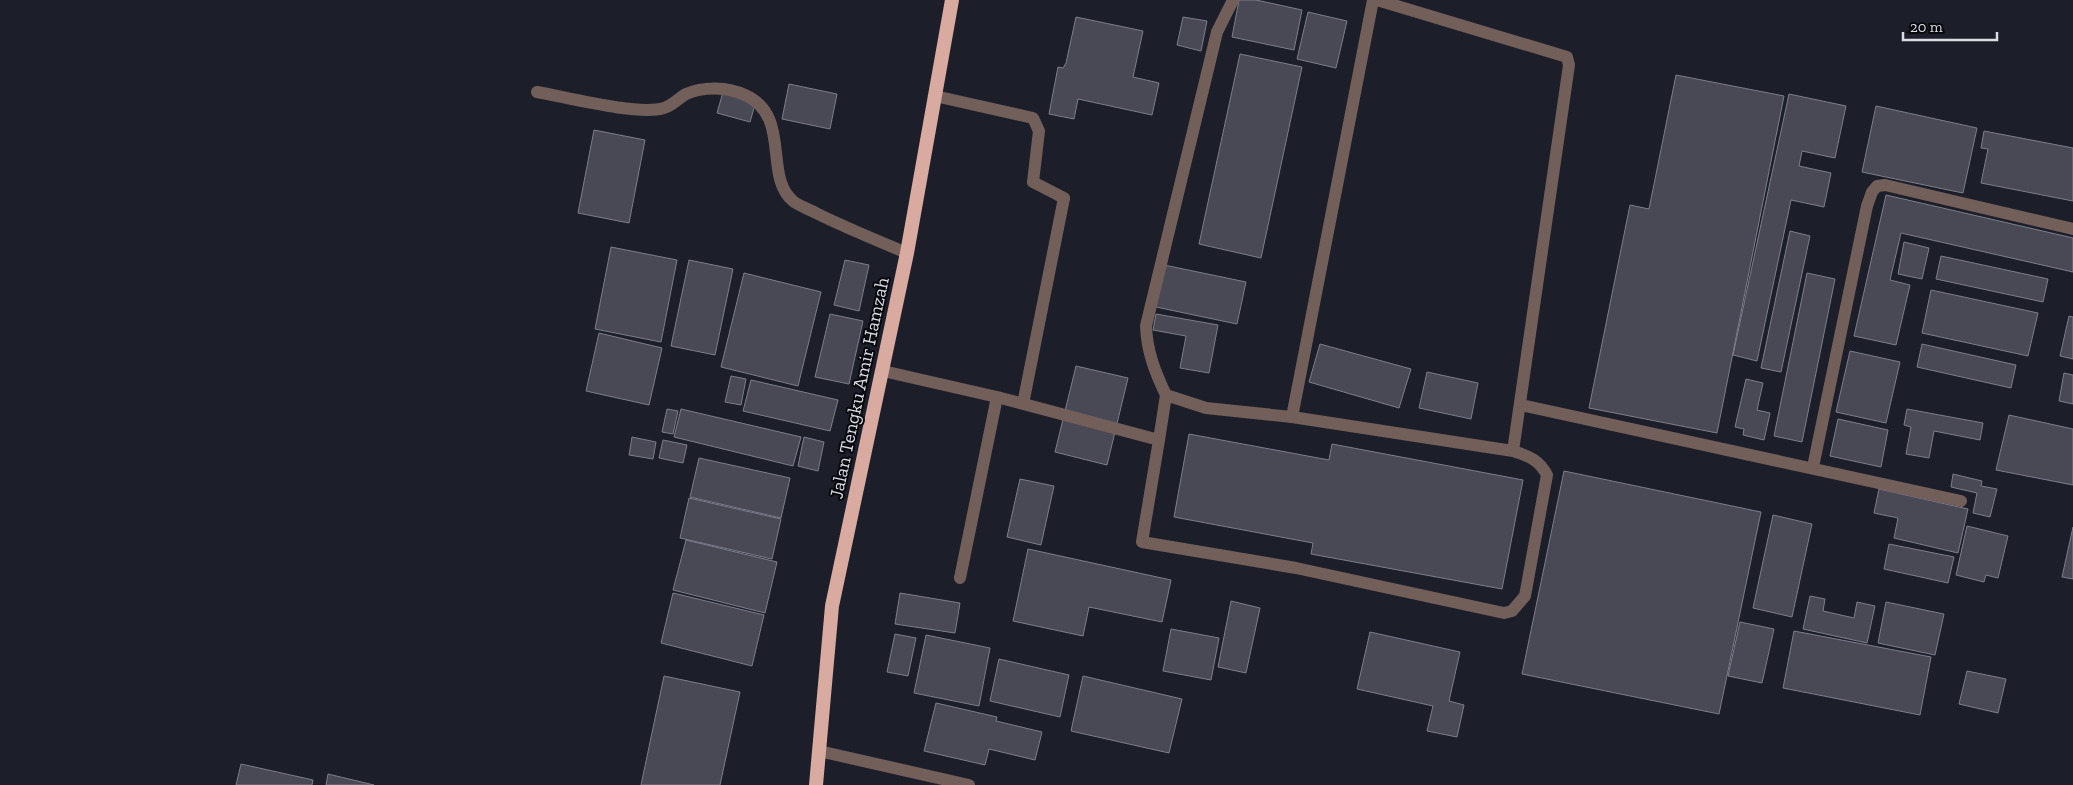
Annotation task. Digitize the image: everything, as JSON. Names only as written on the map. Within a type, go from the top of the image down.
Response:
[{"type":"highway","name":"Jalan Tengku Amir Hamzah","points":[[816,785],[832,606],[907,252],[952,0]]},
{"type":"lane","points":[[1166,395],[1206,408],[1292,417],[1513,451],[1532,457],[1547,475],[1525,596],[1512,611],[1504,613],[1296,568],[1142,542],[1166,395],[1146,345],[1146,326],[1216,32],[1233,0]]},
{"type":"lane","points":[[1292,417],[1375,0],[1567,57],[1569,66],[1513,451]]},
{"type":"lane","points":[[537,92],[638,110],[665,108],[686,95],[701,89],[720,89],[744,94],[758,102],[769,118],[779,171],[792,200],[854,232],[907,252]]},
{"type":"lane","points":[[935,96],[1033,118],[1039,131],[1033,182],[1064,198],[1023,404]]},
{"type":"lane","points":[[1813,467],[1867,206],[1877,186],[1885,186],[2073,229]]},
{"type":"lane","points":[[882,371],[997,397],[1159,440]]},
{"type":"lane","points":[[960,578],[997,397]]},
{"type":"lane","points":[[1521,405],[1813,467],[1961,501]]},
{"type":"lane","points":[[819,751],[969,785]]},
{"type":"building","points":[[1239,0],[1256,0],[1302,10],[1294,50],[1232,37]]},
{"type":"building","points":[[1308,12],[1347,21],[1336,68],[1297,59]]},
{"type":"building","points":[[1076,17],[1143,31],[1133,77],[1159,83],[1152,115],[1078,99],[1074,119],[1049,114],[1058,67],[1063,68],[1066,63]]},
{"type":"building","points":[[1183,17],[1207,21],[1201,51],[1177,45]]},
{"type":"building","points":[[1240,54],[1302,67],[1261,258],[1199,244]]},
{"type":"building","points":[[1676,75],[1784,96],[1717,433],[1589,408],[1630,205],[1649,209]]},
{"type":"building","points":[[789,84],[837,94],[830,129],[782,119]]},
{"type":"building","points":[[723,92],[756,101],[750,122],[717,113]]},
{"type":"building","points":[[1789,94],[1846,106],[1835,158],[1802,151],[1799,166],[1831,173],[1824,207],[1791,200],[1757,361],[1733,355]]},
{"type":"building","points":[[1876,106],[1977,128],[1963,193],[1862,172]]},
{"type":"building","points":[[594,130],[645,140],[629,223],[578,213]]},
{"type":"building","points":[[1984,131],[2073,148],[2073,201],[1981,183],[1988,149],[1981,148]]},
{"type":"building","points":[[1886,195],[2073,238],[2073,272],[1901,233],[1890,280],[1910,285],[1896,345],[1854,336]]},
{"type":"building","points":[[1790,231],[1810,236],[1781,372],[1761,368]]},
{"type":"building","points":[[1904,242],[1929,248],[1922,279],[1898,274]]},
{"type":"building","points":[[611,247],[677,260],[661,342],[595,329]]},
{"type":"building","points":[[1941,256],[2048,279],[2043,302],[1936,279]]},
{"type":"building","points":[[689,260],[733,269],[715,355],[671,346]]},
{"type":"building","points":[[845,260],[869,265],[859,311],[834,305]]},
{"type":"building","points":[[1164,265],[1246,282],[1237,324],[1156,307]]},
{"type":"building","points":[[744,273],[821,292],[798,386],[721,367]]},
{"type":"building","points":[[1807,273],[1835,279],[1802,442],[1774,436]]},
{"type":"building","points":[[1931,290],[2038,313],[2028,356],[1922,333]]},
{"type":"building","points":[[830,314],[863,321],[849,384],[815,377]]},
{"type":"building","points":[[1156,314],[1218,325],[1209,373],[1180,368],[1186,336],[1153,330]]},
{"type":"building","points":[[2069,316],[2073,317],[2073,359],[2060,356]]},
{"type":"building","points":[[599,333],[662,348],[649,405],[586,391]]},
{"type":"building","points":[[1320,344],[1411,369],[1399,408],[1309,382]]},
{"type":"building","points":[[1922,344],[2016,365],[2011,388],[1917,367]]},
{"type":"building","points":[[1850,351],[1900,362],[1886,423],[1836,412]]},
{"type":"building","points":[[1076,366],[1128,378],[1107,465],[1055,452]]},
{"type":"building","points":[[1427,372],[1478,383],[1471,419],[1419,408]]},
{"type":"building","points":[[2064,373],[2073,375],[2073,404],[2059,401]]},
{"type":"building","points":[[731,376],[746,379],[741,405],[725,402]]},
{"type":"building","points":[[1746,379],[1763,383],[1757,410],[1770,413],[1764,440],[1743,435],[1744,429],[1735,427]]},
{"type":"building","points":[[751,380],[838,400],[830,431],[743,411]]},
{"type":"building","points":[[667,409],[678,411],[673,434],[662,432]]},
{"type":"building","points":[[681,409],[801,437],[793,466],[674,437]]},
{"type":"building","points":[[1907,409],[1983,423],[1980,440],[1934,431],[1929,458],[1906,454],[1911,427],[1904,425]]},
{"type":"building","points":[[2009,415],[2073,429],[2073,485],[1996,470]]},
{"type":"building","points":[[1838,419],[1888,430],[1881,467],[1830,456]]},
{"type":"building","points":[[1189,434],[1329,460],[1332,444],[1523,480],[1502,589],[1311,554],[1313,543],[1174,517]]},
{"type":"building","points":[[632,437],[656,442],[653,459],[629,455]]},
{"type":"building","points":[[804,437],[824,442],[818,471],[798,466]]},
{"type":"building","points":[[663,440],[687,445],[683,463],[659,458]]},
{"type":"building","points":[[699,458],[790,478],[781,518],[690,497]]},
{"type":"building","points":[[1564,471],[1761,512],[1719,714],[1522,674]]},
{"type":"building","points":[[1953,474],[1982,481],[1981,486],[1997,489],[1990,517],[1973,513],[1977,493],[1951,487]]},
{"type":"building","points":[[1020,479],[1054,486],[1041,545],[1007,537]]},
{"type":"building","points":[[1879,489],[1968,509],[1958,553],[1894,538],[1898,518],[1874,513]]},
{"type":"building","points":[[689,498],[781,519],[772,559],[680,538]]},
{"type":"building","points":[[1773,515],[1812,524],[1792,617],[1753,608]]},
{"type":"building","points":[[1967,526],[2008,536],[1998,578],[1986,575],[1984,582],[1956,575]]},
{"type":"building","points":[[2073,527],[2073,579],[2062,577]]},
{"type":"building","points":[[686,540],[777,562],[765,613],[673,590]]},
{"type":"building","points":[[1889,544],[1954,557],[1948,583],[1884,569]]},
{"type":"building","points":[[1028,549],[1171,580],[1162,622],[1089,607],[1083,636],[1013,621]]},
{"type":"building","points":[[673,593],[764,615],[752,666],[661,643]]},
{"type":"building","points":[[900,593],[960,603],[955,633],[895,624]]},
{"type":"building","points":[[1810,596],[1825,599],[1823,611],[1854,618],[1857,602],[1875,606],[1867,643],[1803,629]]},
{"type":"building","points":[[1231,601],[1260,608],[1246,673],[1218,667]]},
{"type":"building","points":[[1886,602],[1944,614],[1935,655],[1878,643]]},
{"type":"building","points":[[1740,622],[1774,629],[1762,683],[1728,676]]},
{"type":"building","points":[[1171,629],[1219,638],[1211,680],[1163,671]]},
{"type":"building","points":[[1794,631],[1931,657],[1920,715],[1783,688]]},
{"type":"building","points":[[1370,632],[1460,652],[1449,701],[1464,705],[1457,737],[1427,731],[1433,706],[1357,689]]},
{"type":"building","points":[[895,634],[916,638],[908,676],[887,672]]},
{"type":"building","points":[[926,635],[990,648],[979,706],[914,693]]},
{"type":"building","points":[[999,659],[1069,675],[1060,717],[990,701]]},
{"type":"building","points":[[1967,671],[2006,679],[1998,713],[1959,704]]},
{"type":"building","points":[[664,676],[740,692],[720,785],[641,785]]},
{"type":"building","points":[[1083,676],[1182,699],[1169,753],[1071,731]]},
{"type":"building","points":[[936,703],[997,717],[996,721],[1042,732],[1035,760],[989,749],[985,765],[924,751]]},
{"type":"building","points":[[241,764],[313,780],[312,785],[236,785]]},
{"type":"building","points":[[328,774],[374,785],[326,785]]}]
